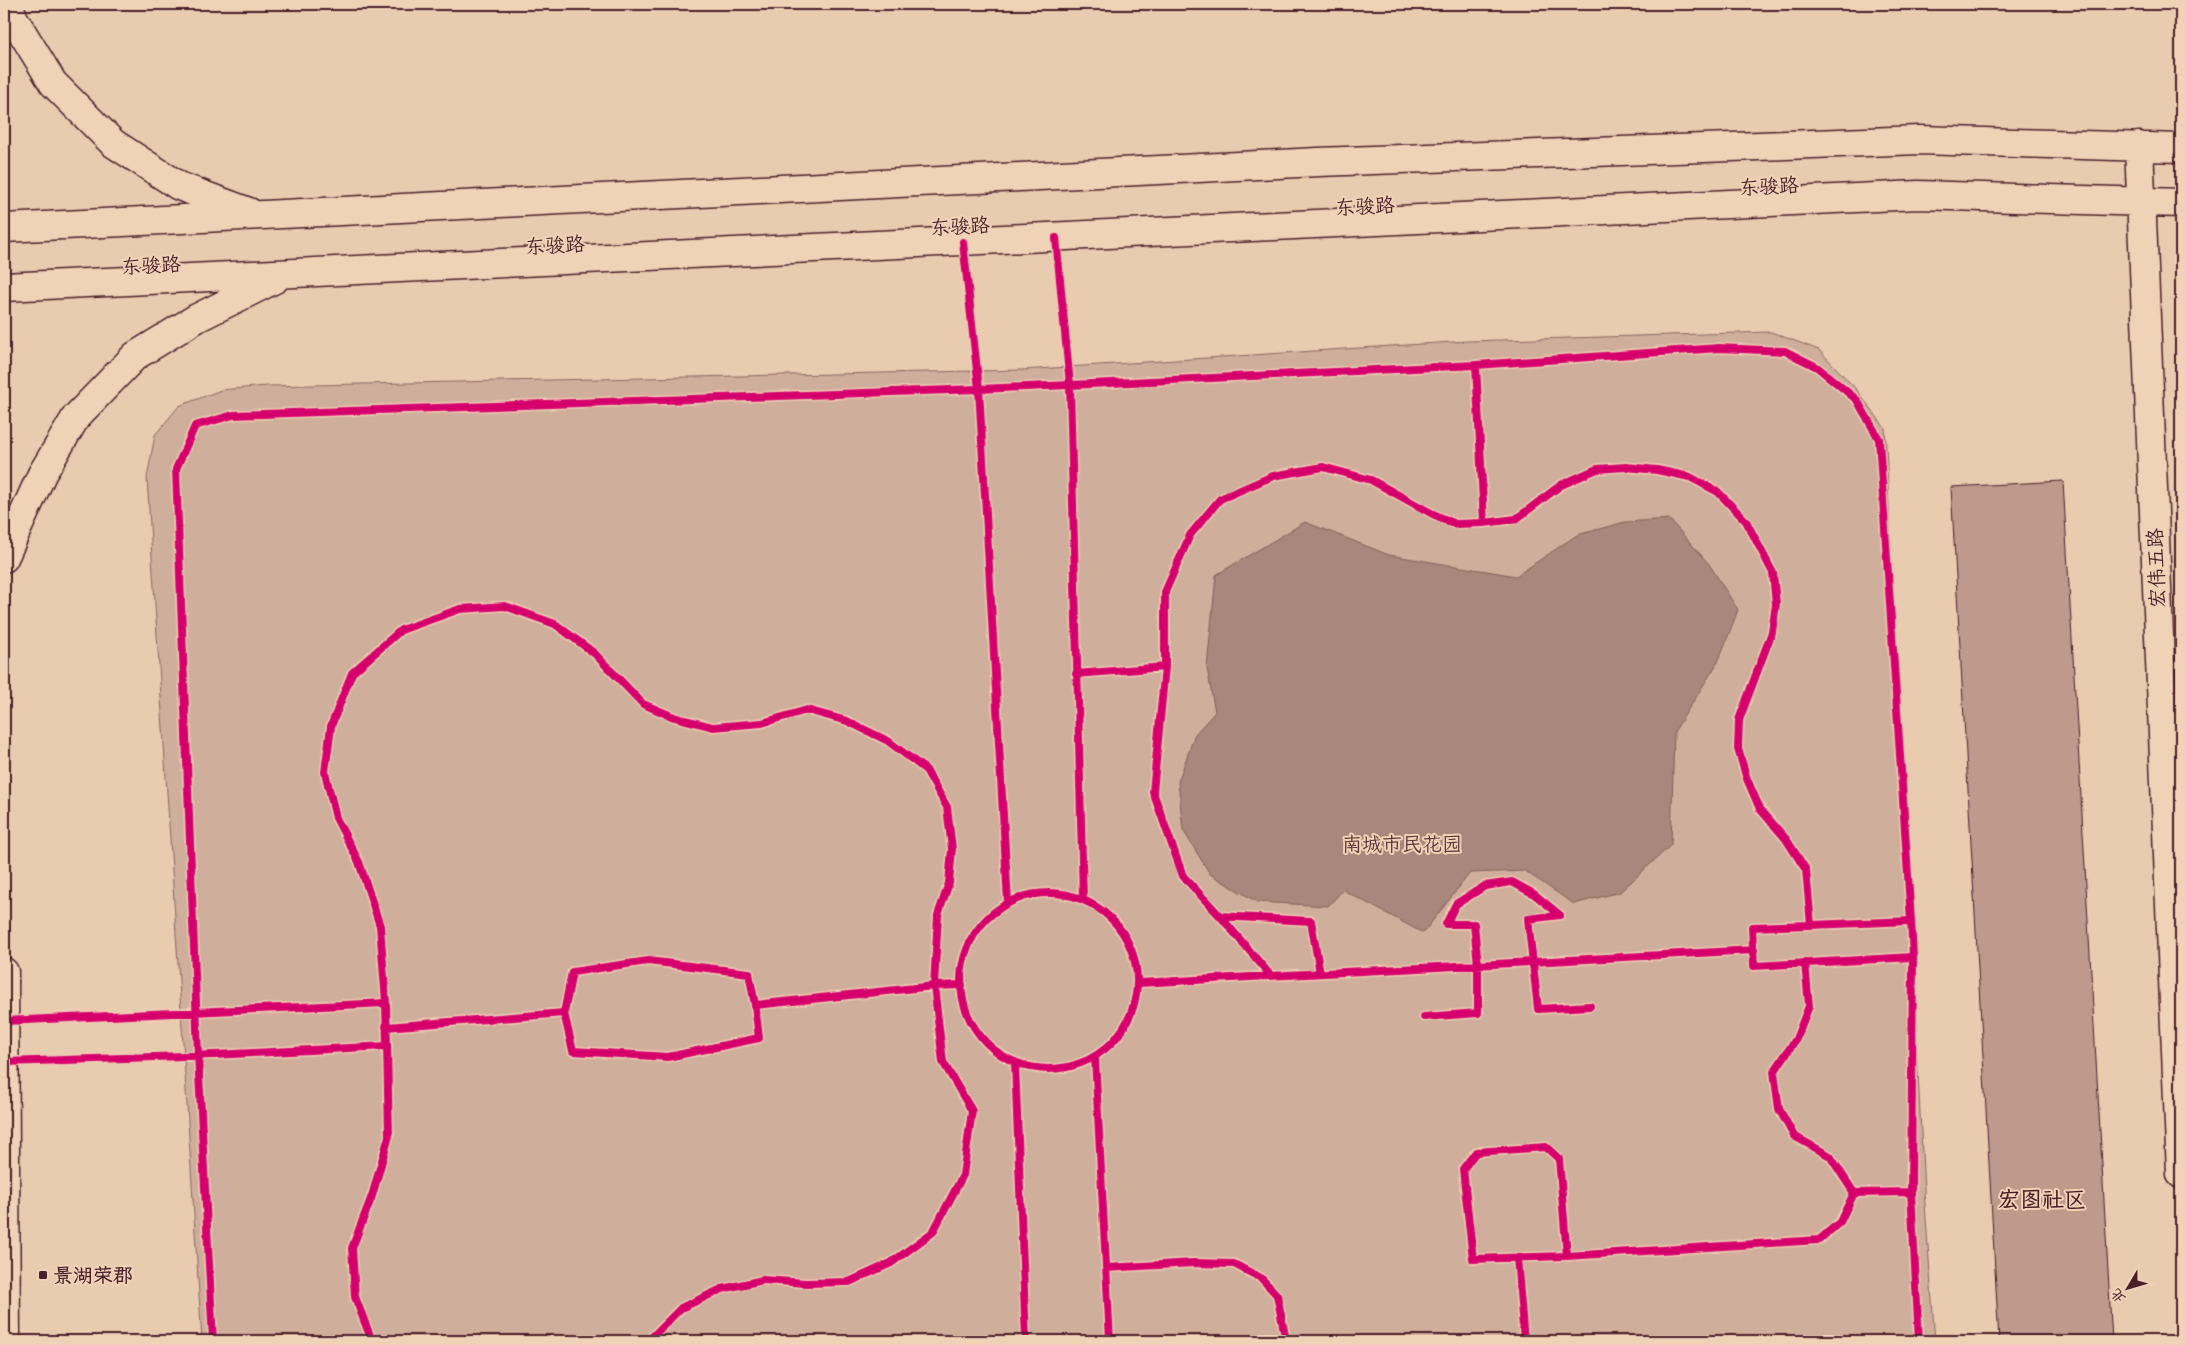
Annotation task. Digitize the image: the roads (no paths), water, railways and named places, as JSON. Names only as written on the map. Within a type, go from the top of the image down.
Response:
[{"type":"street","points":[[8,4],[14,19],[53,83],[113,142],[179,186],[260,216]]},
{"type":"street","name":"东骏路","points":[[4,228],[1387,160],[1920,140],[2181,148]]},
{"type":"street","name":"宏伟五路","points":[[2139,146],[2181,1174]]},
{"type":"street","name":"东骏路","points":[[4,287],[1918,195],[2181,203]]},
{"type":"street","points":[[4,558],[42,474],[76,417],[135,356],[197,318],[285,274]]},
{"type":"street","points":[[4,972],[6,1341]]},
{"type":"place","name":"景湖荣郡","points":[[43,1275]]},
{"type":"district","name":"宏图社区","points":[[2042,1199]]},
{"type":"park label","name":"南城市民花园","points":[[1402,844]]}]
